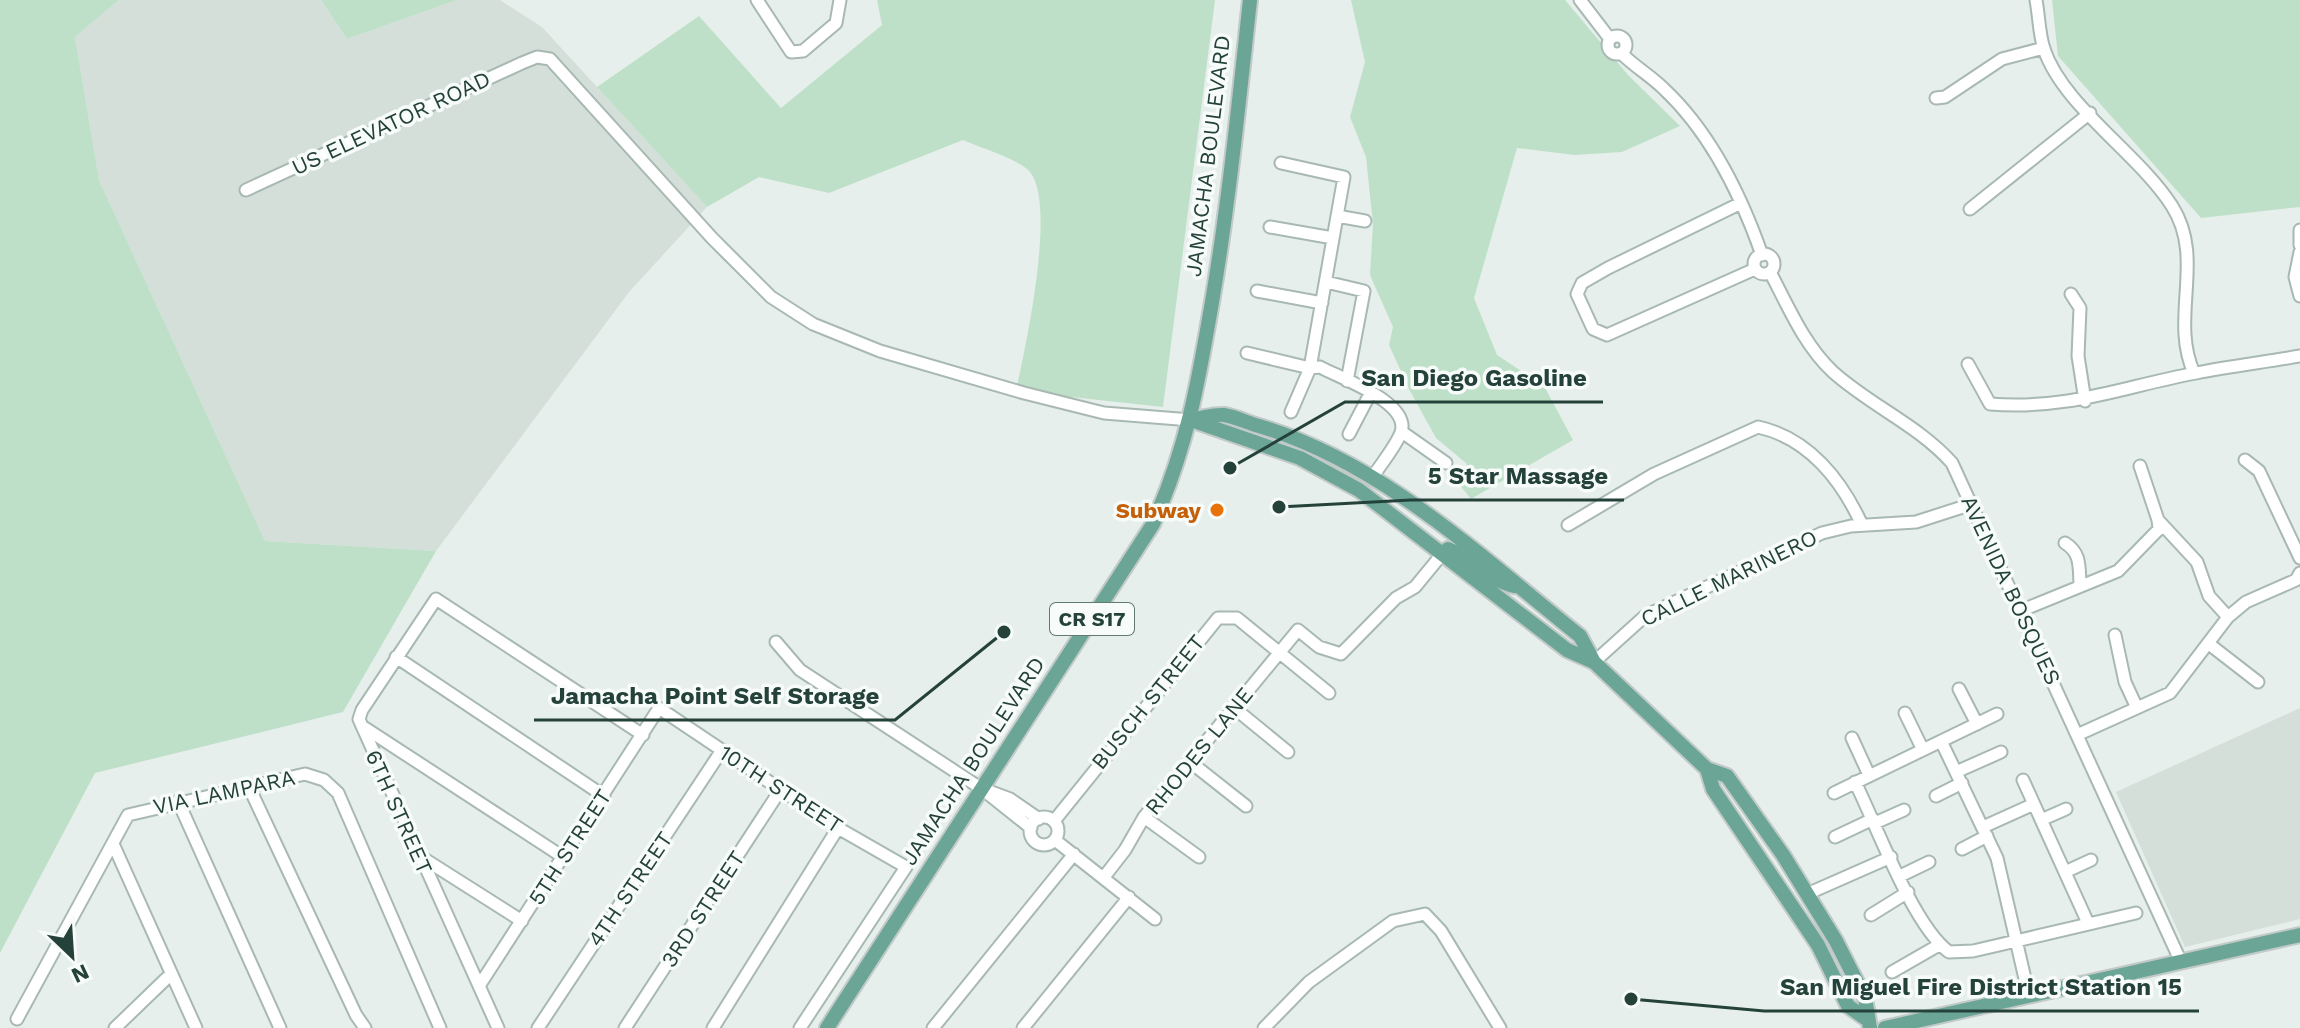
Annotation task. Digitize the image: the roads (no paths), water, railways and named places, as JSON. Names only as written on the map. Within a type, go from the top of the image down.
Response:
[{"type":"main road","name":"JAMACHA BOULEVARD","points":[[827,1028],[1153,524],[1173,477],[1191,420],[1222,239],[1250,0]]},
{"type":"main road","points":[[1191,420],[1222,415],[1279,432],[1307,442],[1372,478],[1422,510],[1580,636],[1594,662],[1707,769],[1727,776],[1807,894],[1865,998],[1868,1023]]},
{"type":"main road","points":[[1191,420],[1307,461],[1359,490],[1567,650],[1594,662]]},
{"type":"main road","points":[[1307,461],[1323,459],[1361,479],[1372,478]]},
{"type":"main road","points":[[1443,553],[1448,549],[1460,553],[1497,582],[1518,587]]},
{"type":"main road","points":[[1707,769],[1713,789],[1770,868],[1818,945],[1848,1006],[1868,1023]]},
{"type":"main road","points":[[1770,868],[1785,877],[1800,897],[1807,894]]},
{"type":"main road","points":[[1885,1028],[2300,935]]},
{"type":"street","points":[[757,0],[791,52],[803,51],[836,23],[840,0]]},
{"type":"street","points":[[1580,0],[1610,39],[1610,51],[1621,53],[1663,88],[1703,133],[1762,255],[1773,260],[1770,272],[1762,274],[1755,269]]},
{"type":"street","points":[[2036,0],[2044,48],[2058,77],[2172,206],[2187,237],[2190,272],[2184,329],[2194,373]]},
{"type":"street","points":[[1936,98],[1945,97],[2002,59],[2044,48]]},
{"type":"street","name":"US ELEVATOR ROAD","points":[[246,190],[537,57],[550,59],[712,238],[771,297],[813,324],[880,351],[1104,413],[1191,420]]},
{"type":"street","points":[[1970,209],[2090,113]]},
{"type":"street","points":[[1281,163],[1344,177],[1310,368],[1291,412]]},
{"type":"street","points":[[1739,204],[1608,268],[1582,283],[1577,294],[1593,329],[1607,335],[1755,269]]},
{"type":"street","points":[[1337,216],[1365,221]]},
{"type":"street","points":[[1270,227],[1333,238]]},
{"type":"street","points":[[2300,230],[2300,245]]},
{"type":"street","points":[[2300,252],[2295,277],[2300,296]]},
{"type":"street","points":[[1755,269],[1755,260],[1762,255]]},
{"type":"street","name":"AVENIDA BOSQUES","points":[[1770,272],[1822,361],[1847,384],[1930,438],[1952,463],[2181,962]]},
{"type":"street","points":[[1326,282],[1364,291],[1347,381]]},
{"type":"street","points":[[1257,291],[1322,303]]},
{"type":"street","points":[[2071,294],[2080,308],[2078,356],[2085,401]]},
{"type":"street","points":[[1247,353],[1310,368],[1320,367],[1394,405],[1402,418],[1402,432],[1372,478]]},
{"type":"street","points":[[1968,364],[1990,404],[2034,407],[2085,401],[2194,373],[2300,356]]},
{"type":"street","points":[[1349,434],[1370,394]]},
{"type":"street","points":[[1568,525],[1654,474],[1758,427],[1815,456],[1828,468],[1846,490],[1862,525]]},
{"type":"street","points":[[1402,432],[1446,463]]},
{"type":"street","points":[[2245,460],[2259,471],[2300,558]]},
{"type":"street","points":[[2020,611],[2118,571],[2159,529],[2140,466]]},
{"type":"street","name":"CALLE MARINERO","points":[[1594,662],[1645,616],[1822,533],[1862,525],[1916,522],[1972,504]]},
{"type":"street","points":[[2158,520],[2197,562],[2209,596],[2228,617]]},
{"type":"street","points":[[2065,543],[2075,549],[2079,559],[2080,584]]},
{"type":"street","name":"RHODES LANE","points":[[1104,877],[1125,850],[1144,817],[1298,630],[1319,647],[1341,654],[1396,598],[1415,587],[1443,553]]},
{"type":"street","points":[[2077,735],[2179,686],[2228,617],[2246,602],[2296,580],[2300,573]]},
{"type":"street","name":"6TH STREET","points":[[498,1028],[417,855],[359,719],[362,710],[436,599],[643,735]]},
{"type":"street","name":"BUSCH STREET","points":[[1054,821],[1214,620],[1228,616],[1237,618],[1329,693]]},
{"type":"street","points":[[2115,635],[2125,682],[2137,708]]},
{"type":"street","points":[[776,642],[800,670],[982,789],[1010,799],[1035,823],[1054,821],[1058,830],[1055,840]]},
{"type":"street","points":[[2209,644],[2258,682]]},
{"type":"street","points":[[396,657],[604,796]]},
{"type":"street","points":[[1959,689],[1977,724]]},
{"type":"street","points":[[1233,707],[1288,752]]},
{"type":"street","name":"5TH STREET","points":[[479,986],[659,708]]},
{"type":"street","name":"10TH STREET","points":[[659,708],[838,828],[906,867],[800,1028]]},
{"type":"street","points":[[1905,713],[1923,750]]},
{"type":"street","points":[[1834,793],[1997,714]]},
{"type":"street","points":[[362,726],[563,857]]},
{"type":"street","points":[[1852,738],[1869,775]]},
{"type":"street","points":[[1941,741],[1997,858],[2029,996]]},
{"type":"street","name":"4TH STREET","points":[[538,1028],[722,750]]},
{"type":"street","points":[[1936,796],[2001,752]]},
{"type":"street","points":[[1189,761],[1246,806]]},
{"type":"street","name":"VIA LAMPARA","points":[[17,1019],[114,846],[128,815],[305,774],[324,780],[338,793],[440,1028]]},
{"type":"street","points":[[2023,780],[2088,923]]},
{"type":"street","points":[[1855,782],[1908,892],[1939,945],[1949,952],[2015,941],[2136,913]]},
{"type":"street","points":[[248,785],[356,1015],[365,1028]]},
{"type":"street","name":"3RD STREET","points":[[625,1028],[781,789]]},
{"type":"street","points":[[178,801],[280,1028]]},
{"type":"street","points":[[1962,849],[2034,804]]},
{"type":"street","points":[[2041,820],[2066,809]]},
{"type":"street","points":[[1835,837],[1904,810]]},
{"type":"street","points":[[1144,817],[1199,857]]},
{"type":"street","points":[[1035,823],[1032,838],[1040,844],[1055,840]]},
{"type":"street","points":[[713,1028],[838,828]]},
{"type":"street","points":[[1055,840],[1155,919]]},
{"type":"street","points":[[114,846],[196,1028]]},
{"type":"street","points":[[933,1028],[1074,854]]},
{"type":"street","points":[[417,855],[522,921]]},
{"type":"street","points":[[1807,894],[1891,857]]},
{"type":"street","points":[[2065,872],[2091,860]]},
{"type":"street","points":[[1900,876],[1929,862]]},
{"type":"street","points":[[1871,915],[1908,892]]},
{"type":"street","points":[[1023,1028],[1129,897]]},
{"type":"street","points":[[1264,1028],[1309,982],[1384,927],[1403,916],[1425,914],[1441,931],[1500,1028]]},
{"type":"street","points":[[1892,972],[1939,945]]},
{"type":"street","points":[[115,1028],[171,974]]},
{"type":"place","name":"San Diego Gasoline","points":[[1230,468]]},
{"type":"place","name":"5 Star Massage","points":[[1279,507]]},
{"type":"place","name":"Subway","points":[[1217,510]]},
{"type":"place","name":"Jamacha Point Self Storage","points":[[1004,632]]},
{"type":"place","name":"San Miguel Fire District Station 15","points":[[1631,999]]}]
